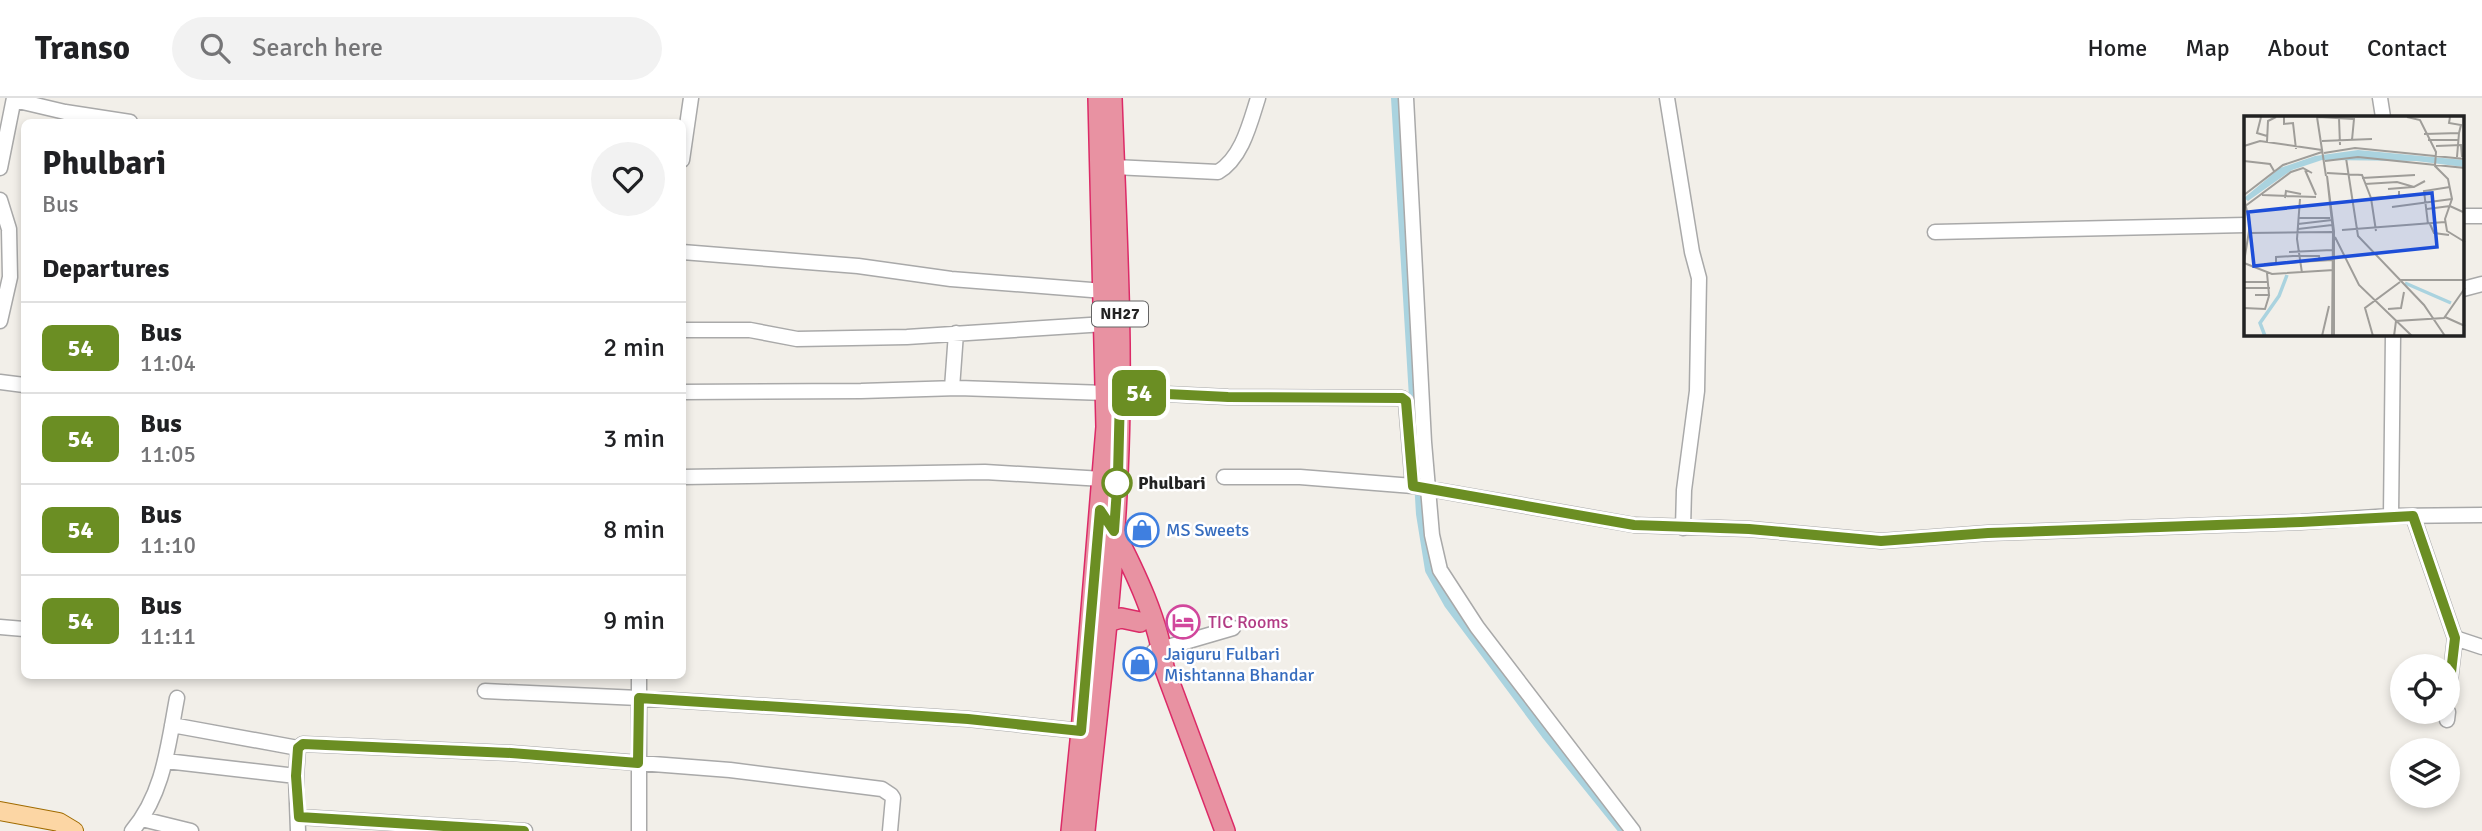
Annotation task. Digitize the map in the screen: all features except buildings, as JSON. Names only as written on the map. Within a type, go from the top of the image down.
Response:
[{"type":"highway","name":"NH27","points":[[1098,98],[1105,324],[1118,475],[1106,533]]},
{"type":"highway","name":"NH27","points":[[1112,98],[1120,299],[1100,510],[1112,556],[1140,622],[1159,656]]},
{"type":"highway","name":"NH27","points":[[1106,533],[1126,555],[1159,656],[1225,831]]},
{"type":"highway","points":[[1071,831],[1106,533]]},
{"type":"highway","points":[[1085,831],[1112,556]]},
{"type":"highway","points":[[1107,622],[1121,618],[1140,622]]},
{"type":"main road","points":[[0,811],[59,822],[74,831]]},
{"type":"street","points":[[686,132],[691,98]]},
{"type":"street","points":[[1115,167],[1218,172],[1230,165],[1258,98]]},
{"type":"street","points":[[1406,98],[1421,487]]},
{"type":"street","points":[[1667,98],[1692,252],[1699,278],[1698,391],[1684,490],[1683,528]]},
{"type":"street","points":[[2380,98],[2384,116]]},
{"type":"street","points":[[0,168],[14,99],[65,112],[110,119]]},
{"type":"street","points":[[0,200],[9,229],[10,276],[0,321]]},
{"type":"street","points":[[2464,216],[2482,216]]},
{"type":"street","points":[[1936,232],[2244,225]]},
{"type":"street","points":[[686,252],[858,266],[951,279],[1104,291]]},
{"type":"street","points":[[2464,289],[2482,284]]},
{"type":"street","points":[[686,330],[750,330],[797,339],[1105,324]]},
{"type":"street","points":[[952,388],[956,333]]},
{"type":"street","points":[[2391,516],[2393,336]]},
{"type":"street","points":[[0,382],[21,385]]},
{"type":"street","points":[[686,392],[952,388],[1228,397],[1402,398],[1406,401],[1421,487],[1440,570],[1484,636],[1633,831]]},
{"type":"street","points":[[686,477],[985,472],[1103,478]]},
{"type":"street","points":[[1224,477],[1300,477],[1421,487],[1634,525],[1749,529],[1881,541],[1988,533],[2301,522],[2391,516],[2482,515]]},
{"type":"street","points":[[2413,516],[2455,638],[2453,654]]},
{"type":"street","points":[[0,627],[21,629]]},
{"type":"street","points":[[1159,656],[1233,628]]},
{"type":"street","points":[[2455,638],[2482,647]]},
{"type":"street","points":[[639,679],[639,831]]},
{"type":"street","points":[[485,691],[968,719],[1081,731]]},
{"type":"street","points":[[132,831],[142,819],[161,780],[177,698]]},
{"type":"street","points":[[172,725],[298,748]]},
{"type":"street","points":[[525,831],[298,824],[298,748],[303,744],[521,754],[730,769],[882,789],[892,798],[890,831]]},
{"type":"street","points":[[166,761],[296,776]]},
{"type":"street","points":[[142,819],[191,831]]},
{"type":"waterway","points":[[1396,98],[1421,514],[1430,570],[1449,604],[1546,734],[1624,831]]},
{"type":"bus line","name":"54","points":[[524,831],[299,817],[296,776],[298,748],[303,744],[511,753],[638,763],[639,698],[968,719],[1081,731],[1100,510],[1114,531],[1120,394],[1402,398],[1406,401],[1413,486],[1664,528],[1749,529],[1881,541],[1988,533],[2413,516],[2455,638],[2453,654]]},
{"type":"place","name":"Phulbari","points":[[1117,483]]},
{"type":"place","name":"MS Sweets","points":[[1142,530]]},
{"type":"place","name":"TIC Rooms","points":[[1183,622]]},
{"type":"place","name":"Jaiguru Fulbari Mishtanna Bhandar","points":[[1140,664]]}]
